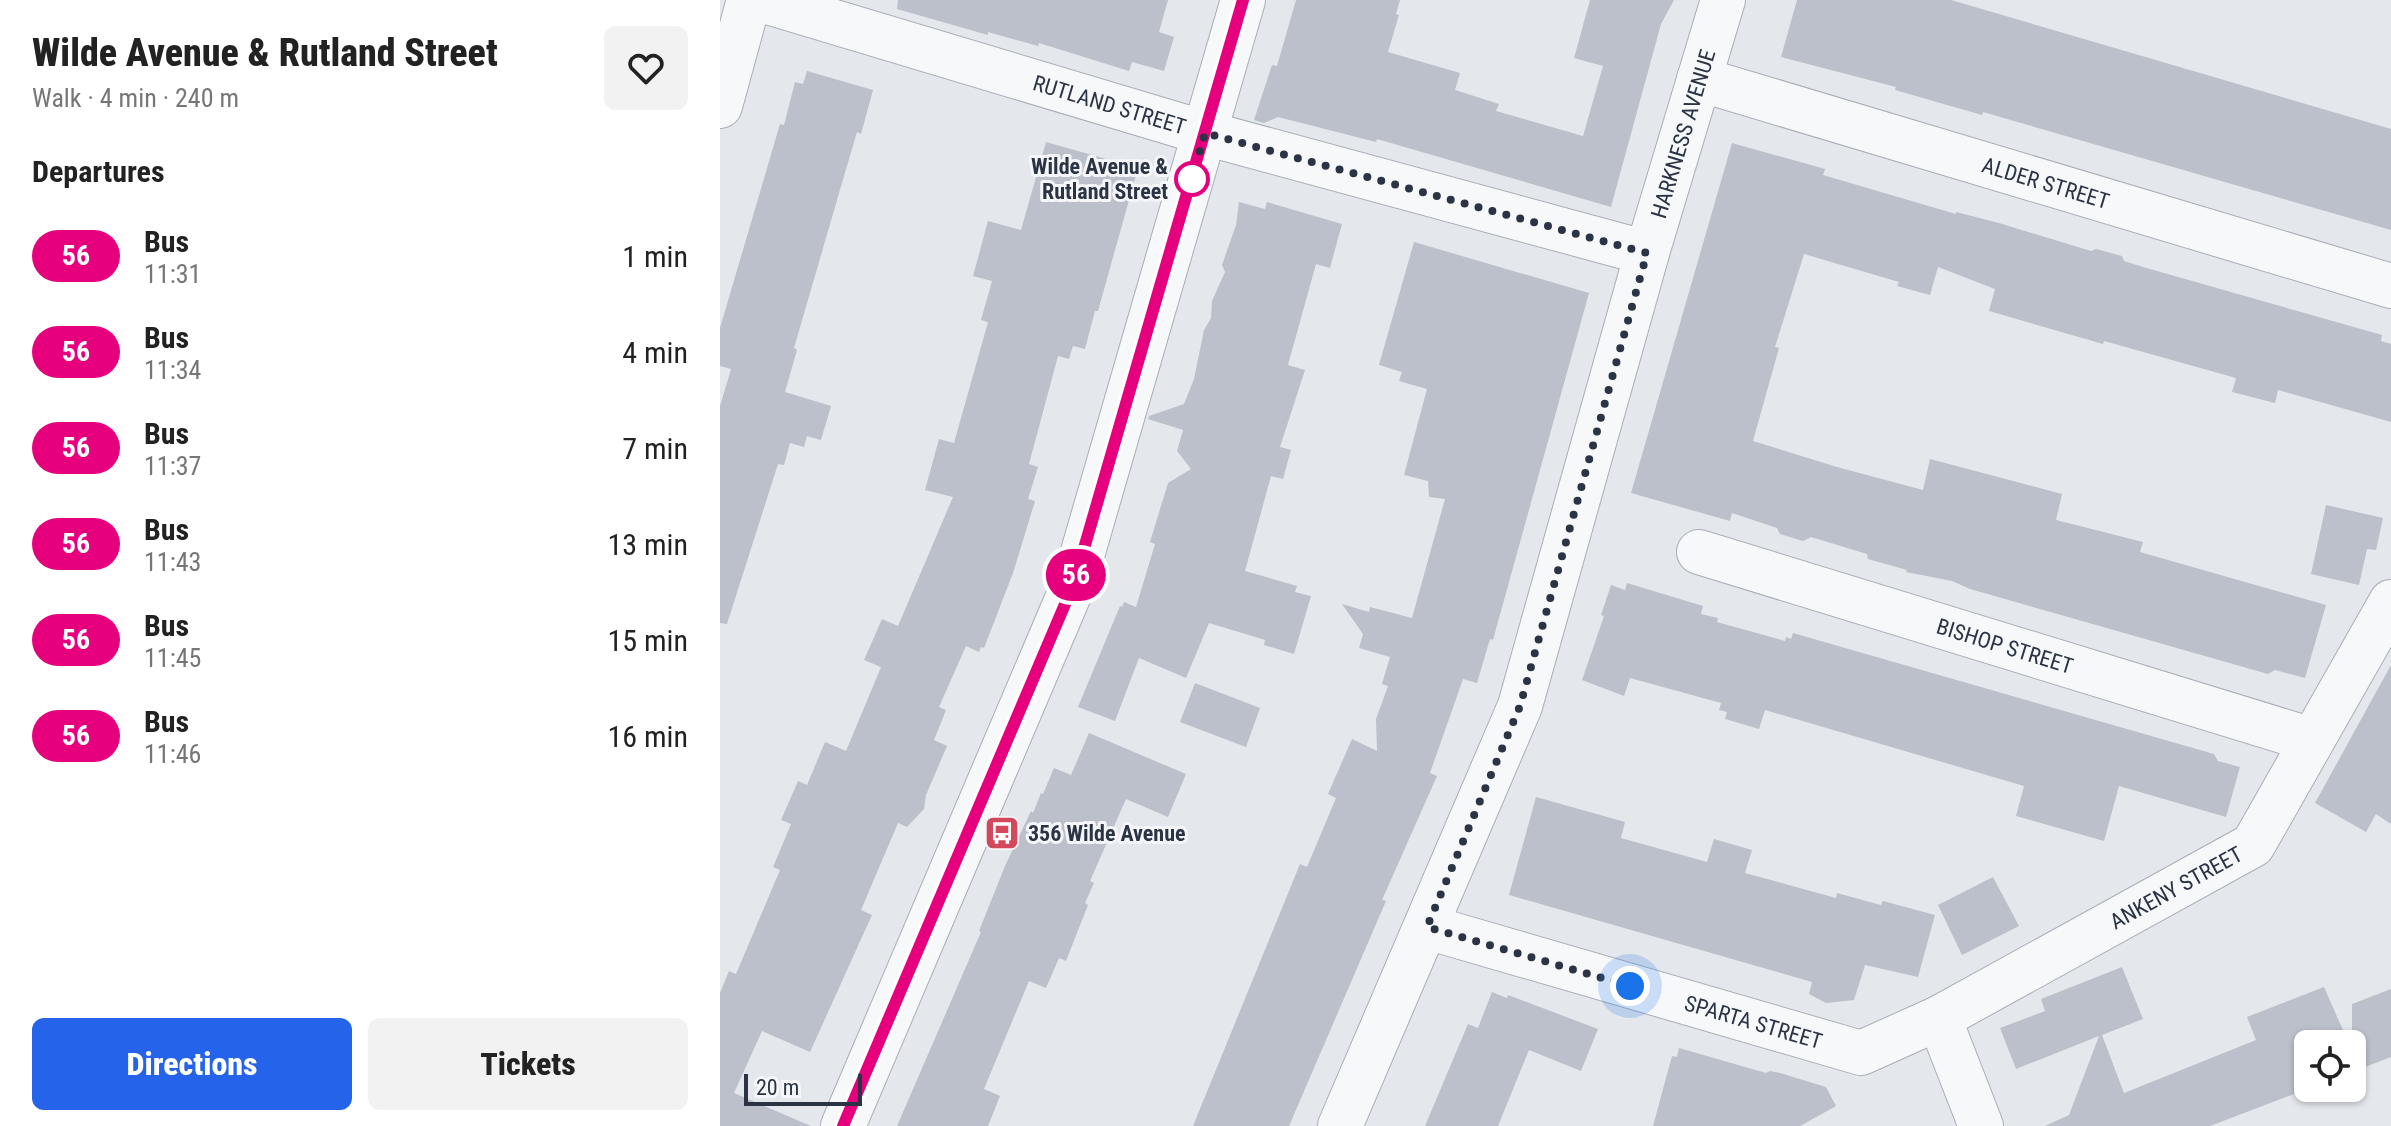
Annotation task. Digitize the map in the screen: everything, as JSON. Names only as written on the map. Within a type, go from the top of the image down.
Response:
[{"type":"street","points":[[720,106],[749,0]]},
{"type":"street","name":"RUTLAND STREET","points":[[761,0],[1205,133],[1647,253]]},
{"type":"street","points":[[843,1126],[1074,583],[1243,0]]},
{"type":"street","name":"HARKNESS AVENUE","points":[[1340,1126],[1520,706],[1647,253],[1723,0]]},
{"type":"street","name":"ALDER STREET","points":[[1699,79],[2391,286]]},
{"type":"street","name":"BISHOP STREET","points":[[1699,552],[2312,740]]},
{"type":"street","name":"ANKENY STREET","points":[[1939,1018],[2253,845],[2391,602]]},
{"type":"street","name":"SPARTA STREET","points":[[1427,927],[1861,1053],[1939,1018]]},
{"type":"street","points":[[1939,1018],[1981,1126]]},
{"type":"building","points":[[898,0],[1168,0],[1159,32],[1174,37],[1164,71],[1132,62],[1129,71],[1039,43],[1038,46],[988,32],[988,35],[897,9]]},
{"type":"building","points":[[1296,0],[1400,0],[1388,52],[1460,73],[1455,90],[1499,104],[1496,111],[1583,136],[1603,66],[1574,58],[1590,0],[1674,0],[1661,24],[1611,207],[1377,139],[1376,142],[1278,117],[1264,123],[1254,120],[1272,65],[1277,66]]},
{"type":"building","points":[[1797,0],[1951,0],[2391,129],[2391,230],[1983,112],[1982,115],[1895,90],[1896,87],[1781,57]]},
{"type":"building","points":[[807,71],[873,90],[861,134],[857,132],[844,176],[794,348],[797,350],[785,392],[831,406],[821,440],[807,436],[804,447],[790,443],[784,465],[778,464],[727,624],[720,623],[720,406],[731,369],[720,366],[720,328],[780,124],[784,125],[795,82],[803,84]]},
{"type":"building","points":[[1046,142],[1138,168],[1085,349],[1073,346],[1069,359],[1058,356],[1029,464],[1038,467],[1028,499],[1035,501],[1013,573],[984,648],[981,647],[979,652],[966,646],[939,707],[946,710],[934,740],[947,746],[926,795],[924,809],[907,827],[898,823],[861,910],[872,915],[810,1052],[762,1031],[734,1093],[811,1126],[720,1126],[720,993],[729,971],[736,974],[780,870],[773,867],[791,824],[781,820],[798,781],[807,785],[825,742],[846,751],[881,667],[864,660],[882,619],[898,626],[953,497],[925,490],[939,439],[954,443],[988,322],[981,320],[992,281],[973,276],[988,221],[1021,230]]},
{"type":"building","points":[[1732,143],[1825,169],[1823,175],[2091,251],[2096,249],[2122,256],[2124,261],[2143,267],[2382,335],[2381,341],[2391,344],[2391,422],[2278,390],[2275,403],[2232,392],[2236,378],[1989,311],[1995,289],[1938,267],[1930,295],[1897,286],[1899,282],[1804,254],[1775,347],[1779,348],[1753,441],[1923,490],[1930,459],[2062,494],[2056,520],[2143,542],[2140,552],[2326,605],[2305,678],[2275,670],[2268,674],[1970,589],[1952,581],[1906,572],[1868,559],[1867,554],[1811,537],[1803,541],[1780,534],[1777,528],[1732,513],[1730,521],[1631,493]]},
{"type":"building","points":[[1239,202],[1265,209],[1267,202],[1342,224],[1330,268],[1316,264],[1288,365],[1305,370],[1280,447],[1291,450],[1283,479],[1271,476],[1245,571],[1297,586],[1295,592],[1311,596],[1294,654],[1264,645],[1265,640],[1209,623],[1186,678],[1139,658],[1115,721],[1078,707],[1120,606],[1124,602],[1136,607],[1155,544],[1150,542],[1168,483],[1191,469],[1177,451],[1183,430],[1148,419],[1184,404],[1194,379],[1204,330],[1211,318],[1212,301],[1225,272],[1222,265],[1236,225]]},
{"type":"building","points":[[1414,242],[1589,293],[1493,640],[1490,639],[1477,683],[1463,679],[1430,773],[1437,776],[1289,1126],[1193,1126],[1300,864],[1307,867],[1336,798],[1328,794],[1352,739],[1377,751],[1376,719],[1388,686],[1382,684],[1390,657],[1359,648],[1363,634],[1342,604],[1369,612],[1370,607],[1412,618],[1445,499],[1429,497],[1428,481],[1404,475],[1427,389],[1399,381],[1402,372],[1379,365]]},
{"type":"building","points":[[2326,505],[2383,518],[2376,550],[2367,549],[2359,585],[2311,574]]},
{"type":"building","points":[[1627,583],[1703,606],[1701,614],[1718,618],[1717,622],[1785,641],[1786,637],[1791,639],[1793,633],[2214,754],[2218,761],[2240,767],[2226,817],[2119,786],[2104,841],[2016,816],[2024,786],[1765,710],[1759,729],[1725,719],[1727,712],[1719,710],[1721,703],[1630,678],[1624,696],[1582,680],[1611,585],[1625,590]]},
{"type":"building","points":[[2391,665],[2391,824],[2376,814],[2366,832],[2315,803]]},
{"type":"building","points":[[1195,683],[1260,708],[1246,747],[1180,722]]},
{"type":"building","points":[[1089,733],[1186,774],[1168,817],[1126,799],[1090,881],[1094,883],[1085,903],[1088,905],[1066,961],[1059,958],[1046,988],[1029,981],[984,1089],[1000,1096],[988,1126],[897,1126],[1031,811],[1033,813],[1054,768],[1071,775]]},
{"type":"building","points":[[1536,797],[1625,822],[1621,838],[1707,862],[1714,839],[1752,850],[1745,873],[1836,898],[1837,893],[1935,915],[1918,977],[1865,965],[1854,1000],[1826,1003],[1809,994],[1812,982],[1509,895]]},
{"type":"building","points":[[1993,877],[2019,926],[1962,955],[1938,905]]},
{"type":"building","points":[[2122,967],[2143,1019],[2102,1035],[2124,1093],[2256,1040],[2247,1017],[2324,987],[2343,1030],[2294,1030],[2294,1094],[2210,1126],[2045,1126],[2069,1115],[2099,1036],[2016,1069],[2000,1028],[2045,1011],[2041,999]]},
{"type":"building","points":[[2391,989],[2391,1057],[2366,1067],[2366,1030],[2352,1030],[2352,1004]]},
{"type":"building","points":[[1492,992],[1507,998],[1508,995],[1598,1029],[1581,1071],[1529,1050],[1498,1126],[1425,1126],[1468,1024],[1478,1028]]},
{"type":"building","points":[[1679,1048],[1826,1087],[1836,1106],[1800,1126],[1653,1126],[1672,1056],[1677,1057]]},
{"type":"bus line","name":"56","points":[[843,1126],[1074,583],[1243,0]]},
{"type":"place","name":"Wilde Avenue & Rutland Street","points":[[1192,179]]},
{"type":"place","name":"356 Wilde Avenue","points":[[1002,833]]},
{"type":"route","points":[[1192,179],[1205,133],[1647,253],[1520,706],[1427,927],[1630,986]]}]
